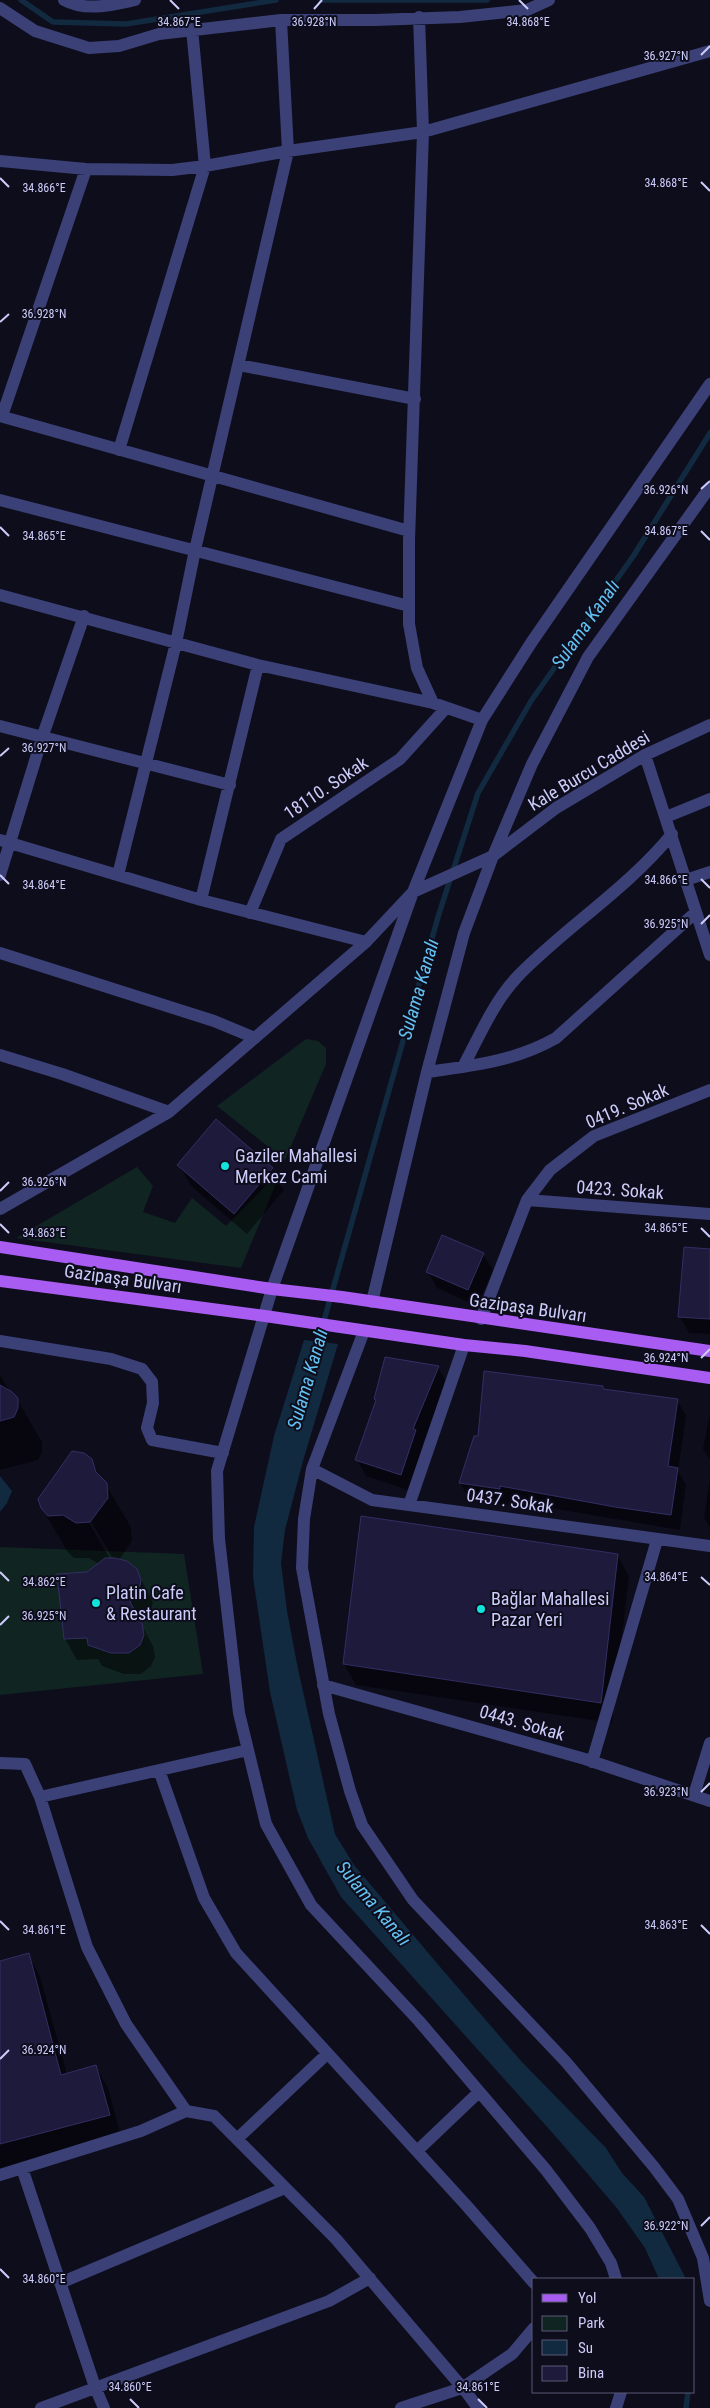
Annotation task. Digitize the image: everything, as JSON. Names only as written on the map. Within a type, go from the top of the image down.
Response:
[{"type":"main road","name":"Gazipaşa Bulvarı","points":[[0,1247],[272,1290],[342,1297],[481,1319],[710,1351]]},
{"type":"main road","name":"Gazipaşa Bulvarı","points":[[0,1281],[266,1316],[364,1331]]},
{"type":"main road","points":[[364,1331],[464,1346],[526,1351],[710,1378]]},
{"type":"street","points":[[69,1],[103,7],[135,0]]},
{"type":"street","points":[[0,8],[35,31],[89,48],[120,46],[159,34],[192,29],[281,20],[375,20],[460,17],[527,10],[549,0]]},
{"type":"street","points":[[420,17],[423,132],[409,531],[409,624],[417,668],[433,703]]},
{"type":"street","points":[[118,875],[176,643],[288,151],[281,20]]},
{"type":"street","points":[[119,450],[205,166],[192,29]]},
{"type":"street","points":[[0,161],[86,169],[172,170],[205,166],[288,151],[423,132],[710,51]]},
{"type":"street","points":[[86,169],[1,416],[409,531]]},
{"type":"street","points":[[239,365],[415,399]]},
{"type":"street","points":[[616,2278],[611,2263],[590,2228],[546,2170],[419,2021],[311,1905],[266,1824],[239,1713],[219,1539],[217,1471],[266,1316],[272,1290],[414,892],[482,720],[531,643],[710,384]]},
{"type":"street","points":[[372,1302],[427,1072],[464,933],[493,856],[532,764],[588,657],[710,487]]},
{"type":"street","points":[[0,500],[409,606]]},
{"type":"street","points":[[0,595],[84,616],[258,665],[433,703],[482,720]]},
{"type":"street","points":[[0,875],[5,841],[84,616]]},
{"type":"street","points":[[201,900],[258,665]]},
{"type":"street","name":"18110. Sokak","points":[[250,913],[281,840],[400,758],[446,708]]},
{"type":"street","name":"Kale Burcu Caddesi","points":[[414,892],[493,856],[556,808],[645,755],[710,725]]},
{"type":"street","points":[[0,726],[230,785]]},
{"type":"street","points":[[645,755],[710,955]]},
{"type":"street","points":[[666,817],[710,799]]},
{"type":"street","points":[[463,1067],[496,1005],[517,977],[651,860],[672,834]]},
{"type":"street","points":[[5,841],[201,900],[366,942]]},
{"type":"street","points":[[686,880],[710,872]]},
{"type":"street","points":[[0,1209],[169,1112],[366,942],[414,892]]},
{"type":"street","points":[[427,1072],[516,1057],[539,1048],[556,1038],[696,912]]},
{"type":"street","points":[[0,952],[214,1021],[255,1038]]},
{"type":"street","points":[[0,1055],[62,1074],[169,1112]]},
{"type":"street","name":"0419. Sokak","points":[[481,1319],[527,1200],[550,1170],[594,1136],[710,1090]]},
{"type":"street","name":"0423. Sokak","points":[[527,1200],[710,1214]]},
{"type":"street","points":[[364,1331],[312,1469],[304,1518],[302,1568],[329,1714],[350,1791],[362,1825],[413,1900],[566,2062],[672,2191],[678,2200],[703,2258],[710,2301]]},
{"type":"street","points":[[0,1341],[111,1359],[142,1369],[152,1382],[153,1403],[147,1428],[152,1440],[223,1453]]},
{"type":"street","points":[[409,1505],[464,1346]]},
{"type":"street","name":"0437. Sokak","points":[[312,1469],[372,1500],[710,1546]]},
{"type":"street","points":[[592,1762],[657,1540]]},
{"type":"street","name":"0443. Sokak","points":[[324,1685],[592,1762],[710,1801]]},
{"type":"street","points":[[694,1795],[710,1743]]},
{"type":"street","points":[[40,1797],[248,1750]]},
{"type":"street","points":[[0,1763],[25,1764],[40,1797],[88,1947],[126,2024],[186,2111]]},
{"type":"street","points":[[159,1770],[204,1898],[236,1953],[532,2281]]},
{"type":"street","points":[[237,2140],[327,2054]]},
{"type":"street","points":[[416,2151],[479,2092]]},
{"type":"street","points":[[0,2175],[141,2131],[186,2111],[214,2116],[336,2239],[478,2408]]},
{"type":"street","points":[[22,2168],[94,2387],[104,2408]]},
{"type":"street","points":[[60,2283],[286,2188]]},
{"type":"street","points":[[41,2408],[329,2302],[370,2278]]},
{"type":"street","points":[[401,2408],[462,2388],[512,2354],[532,2330]]},
{"type":"street","points":[[616,2408],[621,2393]]},
{"type":"green space","points":[[306,1039],[318,1041],[326,1048],[326,1064],[285,1160],[217,1106]]},
{"type":"green space","points":[[137,1167],[153,1186],[143,1212],[175,1223],[192,1198],[226,1226],[282,1169],[241,1268],[16,1238]]},
{"type":"green space","points":[[0,1547],[184,1554],[203,1674],[0,1695]]},
{"type":"water","points":[[304,1340],[338,1344],[303,1461],[285,1530],[281,1563],[287,1611],[298,1669],[335,1834],[354,1865],[521,2061],[606,2148],[622,2173],[644,2197],[685,2278],[659,2278],[645,2248],[616,2207],[557,2138],[341,1897],[308,1838],[297,1810],[270,1692],[253,1577],[254,1527],[274,1436]]},
{"type":"water","points":[[0,1476],[12,1491],[7,1503],[0,1512]]},
{"type":"building","name":"Gaziler Mahallesi Merkez Cami","points":[[216,1119],[273,1168],[234,1214],[177,1165]]},
{"type":"building","points":[[442,1235],[484,1253],[468,1290],[426,1272]]},
{"type":"building","points":[[684,1247],[710,1249],[710,1319],[678,1317]]},
{"type":"building","points":[[385,1357],[439,1366],[413,1429],[416,1430],[401,1475],[355,1460],[376,1400],[374,1399]]},
{"type":"building","points":[[484,1371],[603,1386],[603,1389],[678,1399],[668,1466],[678,1468],[671,1515],[500,1486],[500,1489],[459,1483],[474,1436],[478,1436]]},
{"type":"building","points":[[0,1385],[18,1398],[18,1408],[14,1417],[0,1421]]},
{"type":"building","points":[[72,1451],[84,1453],[92,1459],[96,1472],[107,1483],[108,1498],[90,1522],[76,1523],[63,1515],[48,1516],[41,1508],[38,1499]]},
{"type":"building","name":"Bağlar Mahallesi Pazar Yeri","points":[[361,1516],[618,1554],[601,1703],[343,1664]]},
{"type":"building","name":"Platin Cafe & Restaurant","points":[[105,1558],[127,1561],[137,1569],[141,1580],[139,1591],[130,1602],[142,1623],[144,1635],[140,1645],[129,1653],[111,1653],[88,1645],[87,1638],[64,1639],[57,1574],[87,1572]]},
{"type":"building","points":[[29,1953],[61,2075],[96,2065],[110,2115],[0,2144],[0,1961]]},
{"type":"waterway","points":[[21,0],[53,22],[126,24],[276,0]]},
{"type":"waterway","points":[[321,0],[487,0]]},
{"type":"waterway","name":"Sulama Kanalı","points":[[316,1349],[438,917],[478,793],[531,701],[634,555],[710,433]]},
{"type":"waterway","name":"Sulama Kanalı","points":[[686,2408],[688,2393]]},
{"type":"place","name":"Gaziler Mahallesi Merkez Cami","points":[[225,1166]]},
{"type":"place","name":"Platin Cafe & Restaurant","points":[[96,1603]]},
{"type":"place","name":"Bağlar Mahallesi Pazar Yeri","points":[[481,1609]]}]
